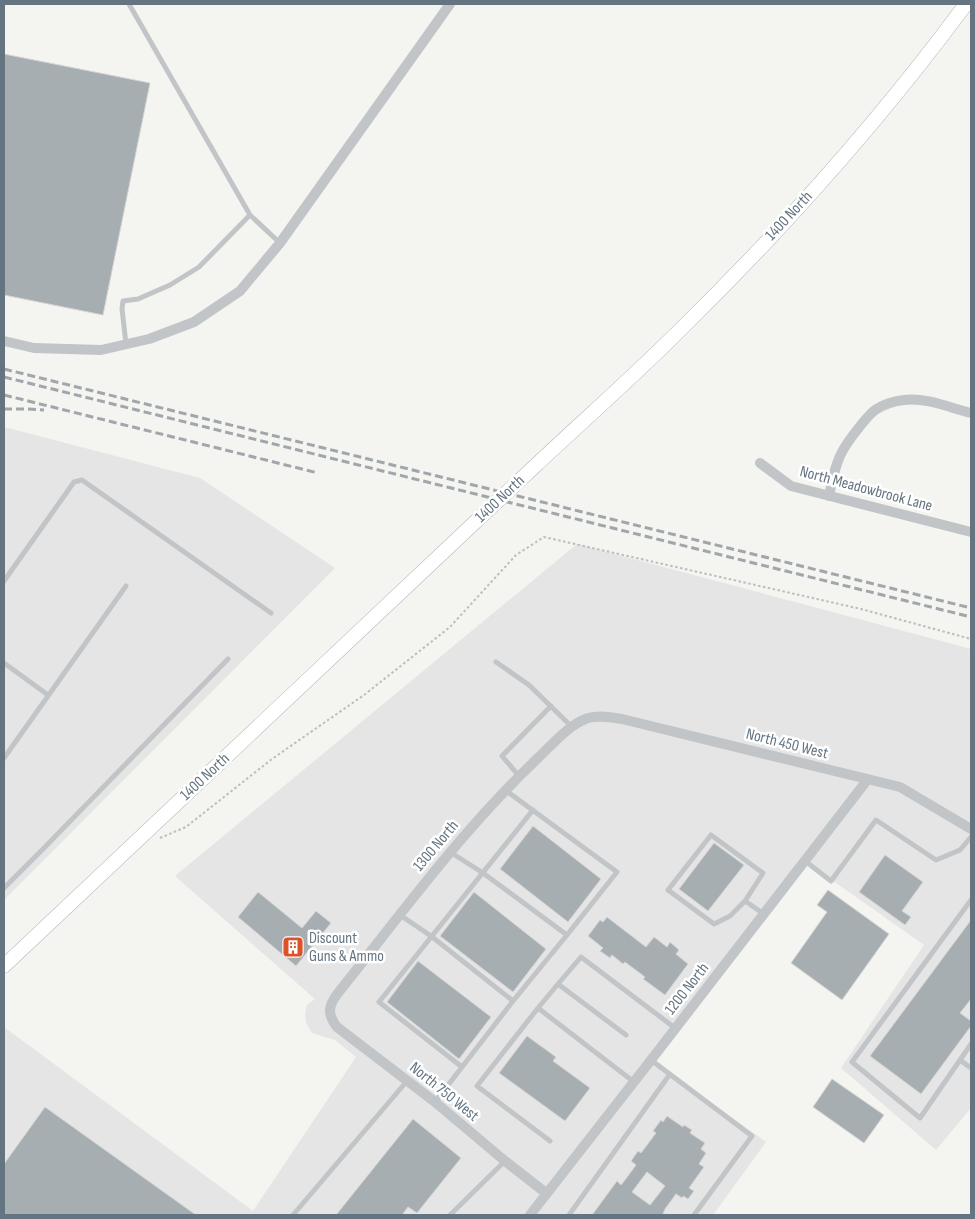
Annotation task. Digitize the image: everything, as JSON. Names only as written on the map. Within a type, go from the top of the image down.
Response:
[{"type":"main road","name":"1400 North","points":[[4,966],[680,330],[793,212],[856,142],[966,4]]},
{"type":"street","points":[[4,341],[34,348],[101,350],[149,339],[194,322],[240,291],[280,243],[450,4]]},
{"type":"street","points":[[829,496],[832,479],[841,452],[874,411],[887,404],[904,400],[924,401],[971,413]]},
{"type":"street","name":"North Meadowbrook Lane","points":[[760,463],[791,486],[971,532]]},
{"type":"street","name":"North 450 West","points":[[587,719],[598,716],[622,718],[900,787],[971,829]]},
{"type":"street","name":"1300 North","points":[[330,1011],[332,1001],[338,993],[450,852],[519,776],[572,728],[587,719]]},
{"type":"street","name":"1200 North","points":[[530,1215],[868,780]]},
{"type":"street","name":"North 750 West","points":[[330,1011],[332,1020],[338,1027],[435,1102],[546,1193]]},
{"type":"lane","points":[[129,4],[250,215],[280,243]]},
{"type":"lane","points":[[126,344],[122,309],[124,301],[138,299],[170,285],[199,267],[250,215]]},
{"type":"lane","points":[[4,581],[74,482],[82,480],[271,614]]},
{"type":"lane","points":[[4,758],[126,586]]},
{"type":"lane","points":[[4,888],[228,659]]},
{"type":"lane","points":[[496,662],[528,684],[572,728]]},
{"type":"lane","points":[[4,663],[48,695]]},
{"type":"lane","points":[[519,776],[502,756],[551,706]]},
{"type":"lane","points":[[435,1102],[616,872],[505,790]]},
{"type":"lane","points":[[462,1067],[379,1002],[533,810]]},
{"type":"lane","points":[[804,861],[831,881],[876,820],[936,860],[960,850],[971,837]]},
{"type":"lane","points":[[711,835],[763,873],[745,901],[730,916],[714,924],[668,890],[711,835]]},
{"type":"lane","points":[[450,852],[567,935]]},
{"type":"lane","points":[[971,900],[852,1062],[920,1118],[971,1044]]},
{"type":"lane","points":[[745,901],[764,914]]},
{"type":"lane","points":[[400,914],[513,1001]]},
{"type":"lane","points":[[550,1141],[477,1086],[580,956],[676,1028]]},
{"type":"lane","points":[[558,984],[626,1035]]},
{"type":"lane","points":[[538,1008],[634,1082]]},
{"type":"lane","points":[[651,1060],[752,1136],[694,1215]]},
{"type":"lane","points":[[960,1060],[971,1068]]},
{"type":"lane","points":[[569,1215],[670,1074]]},
{"type":"lane","points":[[293,1215],[407,1081]]},
{"type":"lane","points":[[450,1215],[505,1161]]},
{"type":"path","points":[[160,837],[186,827],[272,759],[364,695],[450,627],[516,555],[544,537],[861,609],[971,639]]},
{"type":"shaded area","points":[[4,427],[200,478],[335,568],[4,900]]},
{"type":"shaded area","points":[[577,544],[971,649],[971,1108],[936,1150],[841,1068],[924,945],[805,861],[651,1060],[766,1142],[713,1215],[4,1215],[4,1027],[253,1211],[356,1057],[335,1040],[312,1033],[306,1023],[305,1013],[307,1005],[315,999],[175,876]]},
{"type":"building","points":[[4,54],[150,83],[103,315],[4,295]]},
{"type":"building","points":[[533,826],[601,879],[568,922],[500,869]]},
{"type":"building","points":[[714,843],[744,865],[708,911],[679,889]]},
{"type":"building","points":[[885,855],[923,882],[902,911],[911,917],[905,925],[859,892]]},
{"type":"building","points":[[828,890],[889,934],[842,1000],[791,963],[827,912],[817,905]]},
{"type":"building","name":"Discount Guns & Ammo","points":[[258,892],[302,928],[316,911],[331,923],[296,966],[238,917]]},
{"type":"building","points":[[474,892],[546,949],[513,992],[440,936]]},
{"type":"building","points":[[607,917],[646,947],[654,937],[667,947],[670,942],[679,950],[676,954],[688,964],[665,995],[643,979],[645,977],[625,962],[623,964],[612,955],[610,958],[600,951],[603,948],[588,936],[600,920],[603,922]]},
{"type":"building","points":[[971,920],[971,999],[960,1013],[971,1021],[971,1026],[921,1094],[870,1056]]},
{"type":"building","points":[[418,961],[491,1017],[459,1059],[387,1002]]},
{"type":"building","points":[[527,1036],[556,1057],[553,1061],[590,1088],[565,1121],[499,1073]]},
{"type":"building","points":[[832,1079],[884,1115],[864,1143],[813,1107]]},
{"type":"building","points":[[45,1107],[196,1215],[4,1215],[4,1164]]},
{"type":"building","points":[[667,1116],[683,1127],[684,1125],[692,1130],[690,1133],[705,1143],[701,1149],[706,1153],[699,1164],[704,1167],[689,1188],[694,1191],[688,1199],[676,1194],[665,1209],[664,1215],[592,1215],[617,1181],[621,1185],[625,1180],[636,1165],[631,1161],[638,1151],[641,1153],[656,1133],[653,1131],[661,1120],[663,1122]],"holes":[[[647,1172],[665,1186],[650,1205],[632,1192]]]},
{"type":"building","points":[[413,1119],[461,1158],[417,1213],[408,1207],[402,1215],[336,1215]]},
{"type":"railway","points":[[4,369],[971,608]]},
{"type":"railway","points":[[4,377],[971,617]]},
{"type":"railway","points":[[4,395],[318,473]]},
{"type":"railway","points":[[4,409],[44,410]]},
{"type":"place","name":"Discount Guns & Ammo","points":[[293,947]]}]
